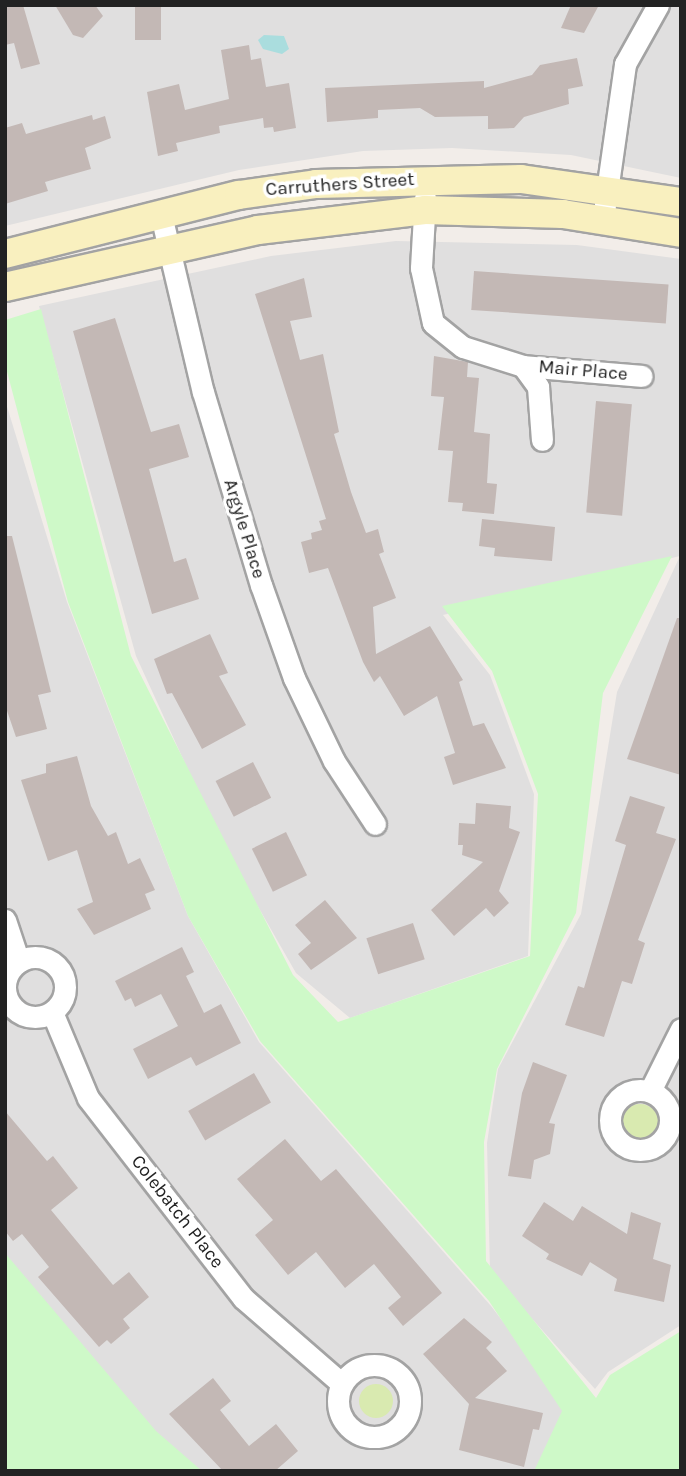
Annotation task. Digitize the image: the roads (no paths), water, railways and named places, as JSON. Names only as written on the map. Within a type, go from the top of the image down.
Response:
[{"type":"main road","name":"Carruthers Street","points":[[5,254],[281,187],[426,179],[522,179],[607,187],[681,202]]},
{"type":"main road","name":"Carruthers Street","points":[[5,287],[294,223],[425,210],[603,219],[681,233]]},
{"type":"street","points":[[603,219],[625,64],[658,5]]},
{"type":"street","name":"Mair Place","points":[[426,179],[421,268],[433,323],[463,347],[523,366],[642,376]]},
{"type":"street","name":"Argyle Place","points":[[161,215],[203,392],[285,655],[334,761],[376,824]]},
{"type":"street","name":"Mair Place","points":[[523,366],[538,387],[542,440]]},
{"type":"street","points":[[5,920],[19,962]]},
{"type":"street","points":[[39,957],[57,965],[65,995],[52,1012],[22,1014],[8,999],[6,978],[19,962],[39,957]]},
{"type":"street","name":"Colebatch Place","points":[[52,1012],[88,1098],[243,1298],[342,1384]]},
{"type":"street","points":[[650,1091],[681,1029]]},
{"type":"water","points":[[264,35],[284,36],[289,49],[282,54],[263,49],[258,40]]}]
